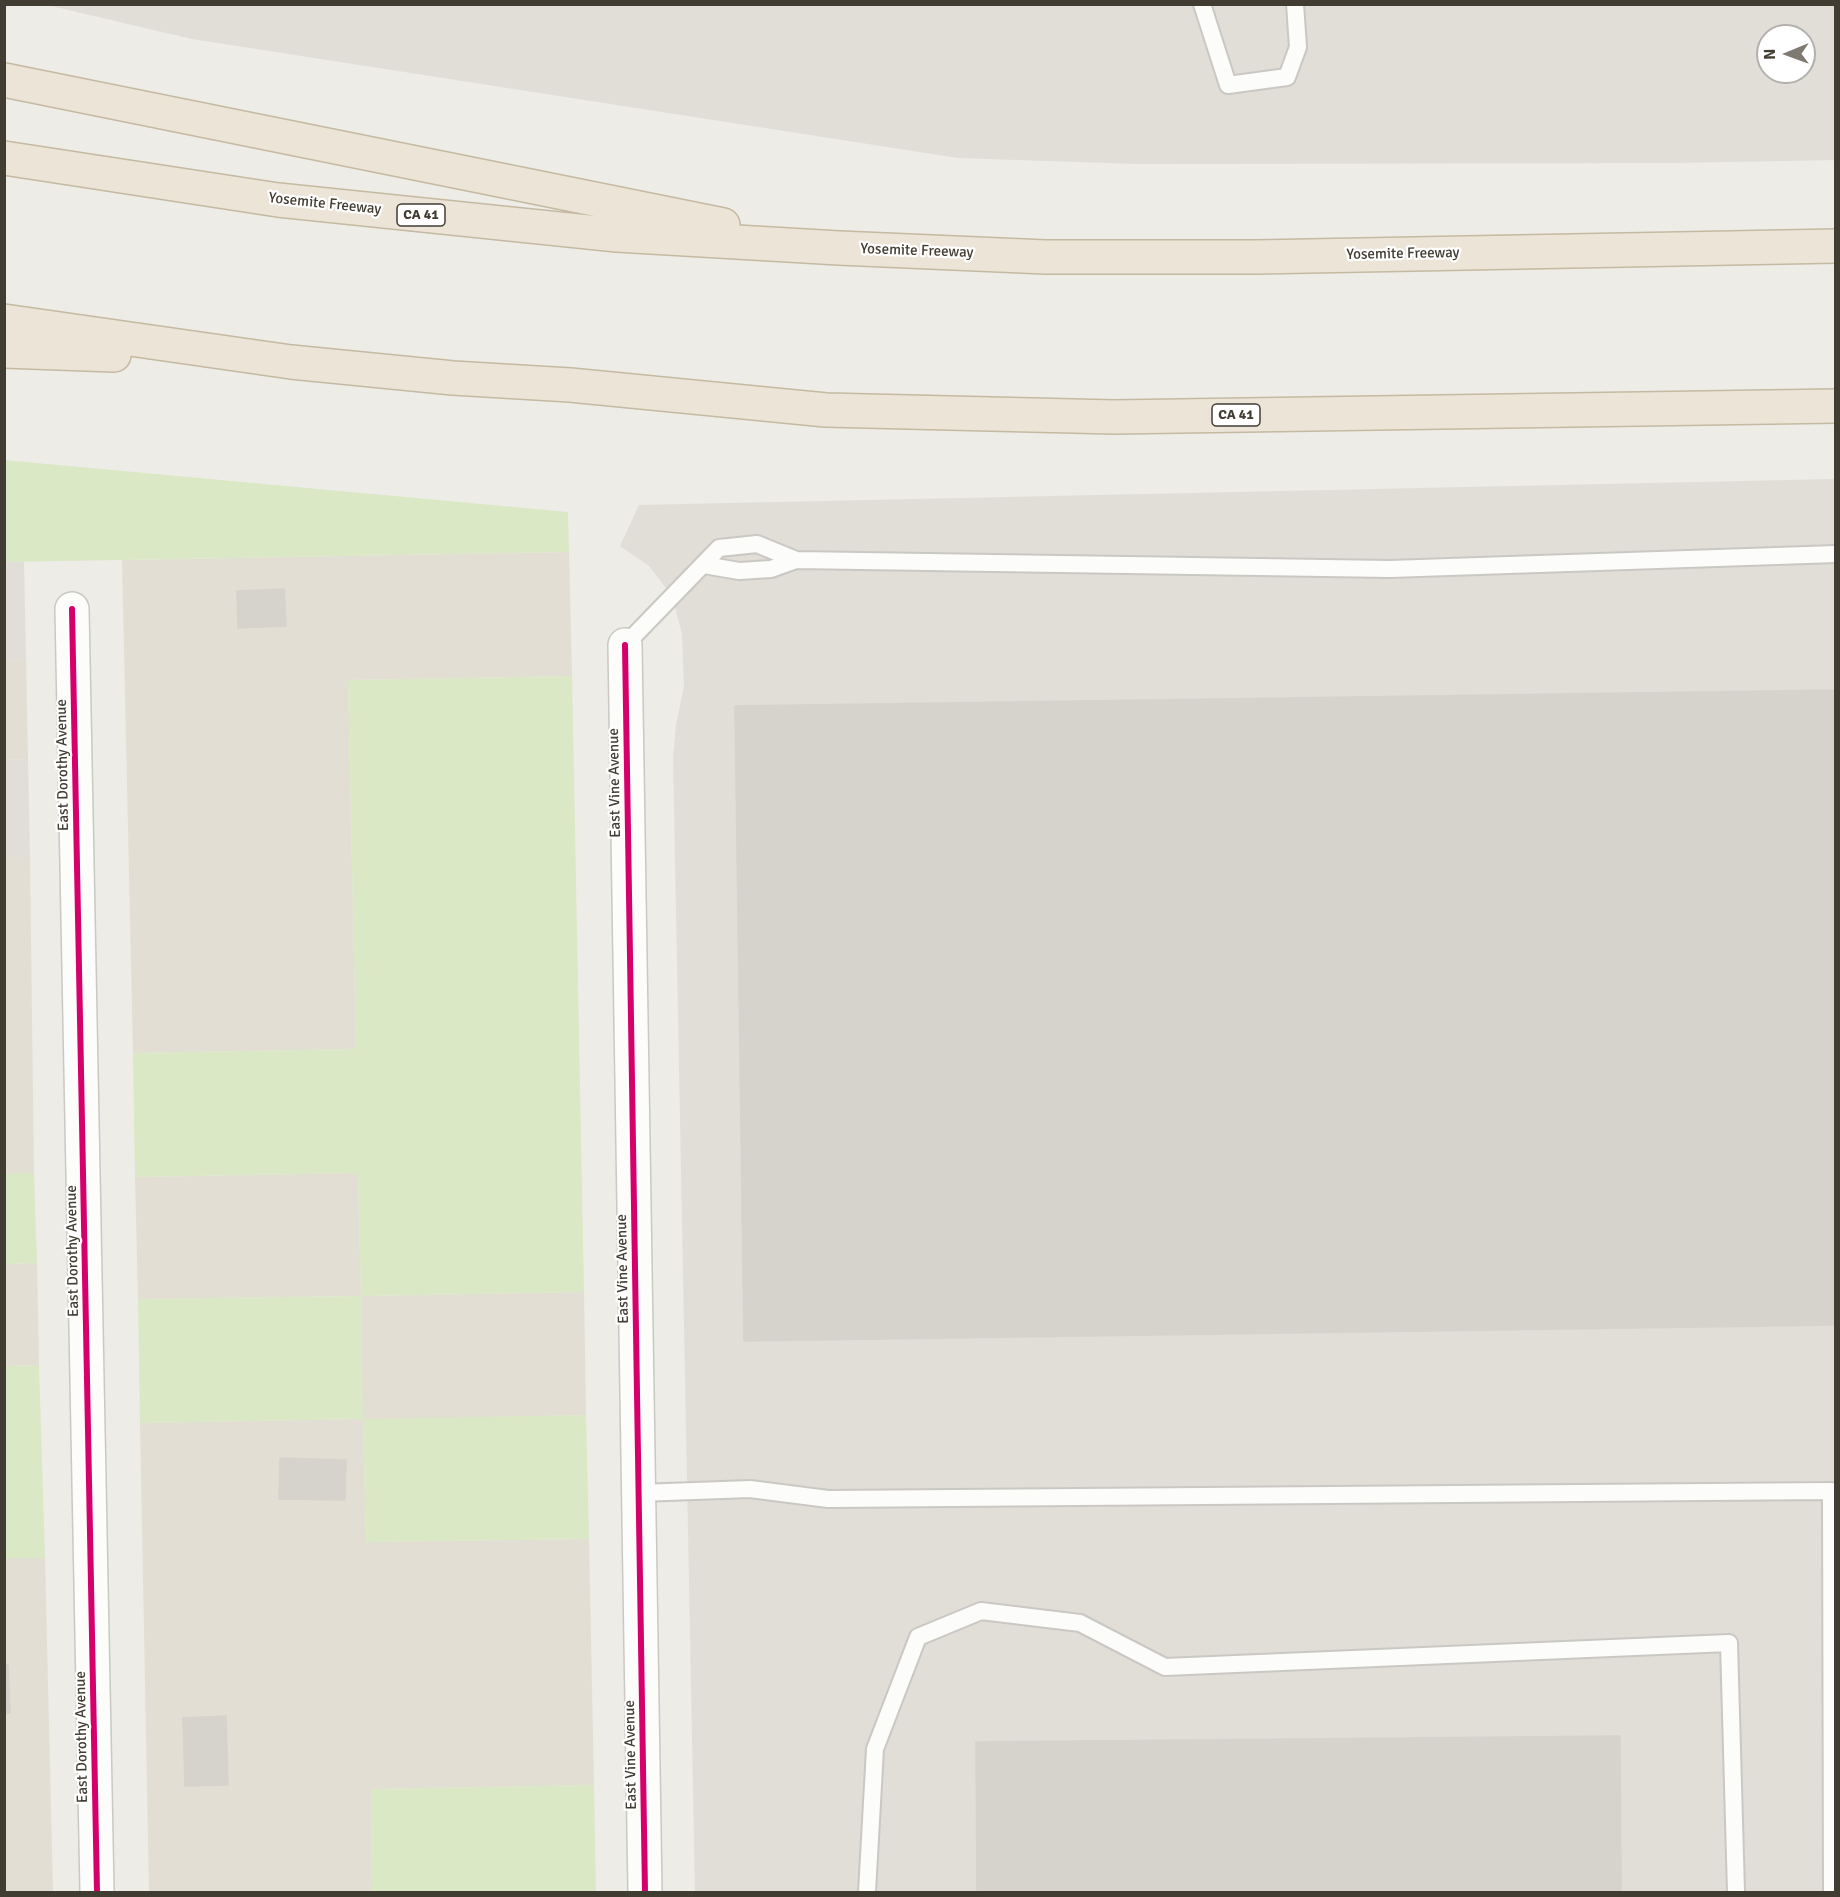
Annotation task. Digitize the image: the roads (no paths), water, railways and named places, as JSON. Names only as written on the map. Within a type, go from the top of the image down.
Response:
[{"type":"highway","points":[[4,80],[839,248]]},
{"type":"highway","name":"Yosemite Freeway","points":[[4,158],[278,200],[617,236],[839,248],[1046,257],[1256,257],[1836,246]]},
{"type":"highway","name":"CA 41","points":[[4,321],[291,362],[453,378],[570,385],[826,410],[1114,417],[1836,406]]},
{"type":"highway","points":[[4,351],[291,362]]},
{"type":"street","name":"East Dorothy Avenue","points":[[72,609],[97,1893]]},
{"type":"street","name":"East Vine Avenue","points":[[625,645],[645,1893]]},
{"type":"lane","points":[[1202,4],[1228,84],[1287,77],[1298,47],[1295,4]]},
{"type":"lane","points":[[625,645],[719,548],[757,544],[796,560]]},
{"type":"lane","points":[[704,565],[738,571],[771,569],[796,560],[1390,568],[1836,554]]},
{"type":"lane","points":[[639,1493],[750,1489],[840,1499],[1831,1491],[1832,1893]]},
{"type":"lane","points":[[867,1893],[875,1749],[918,1637],[981,1611],[1080,1623],[1165,1667],[1729,1643],[1736,1893]]}]
